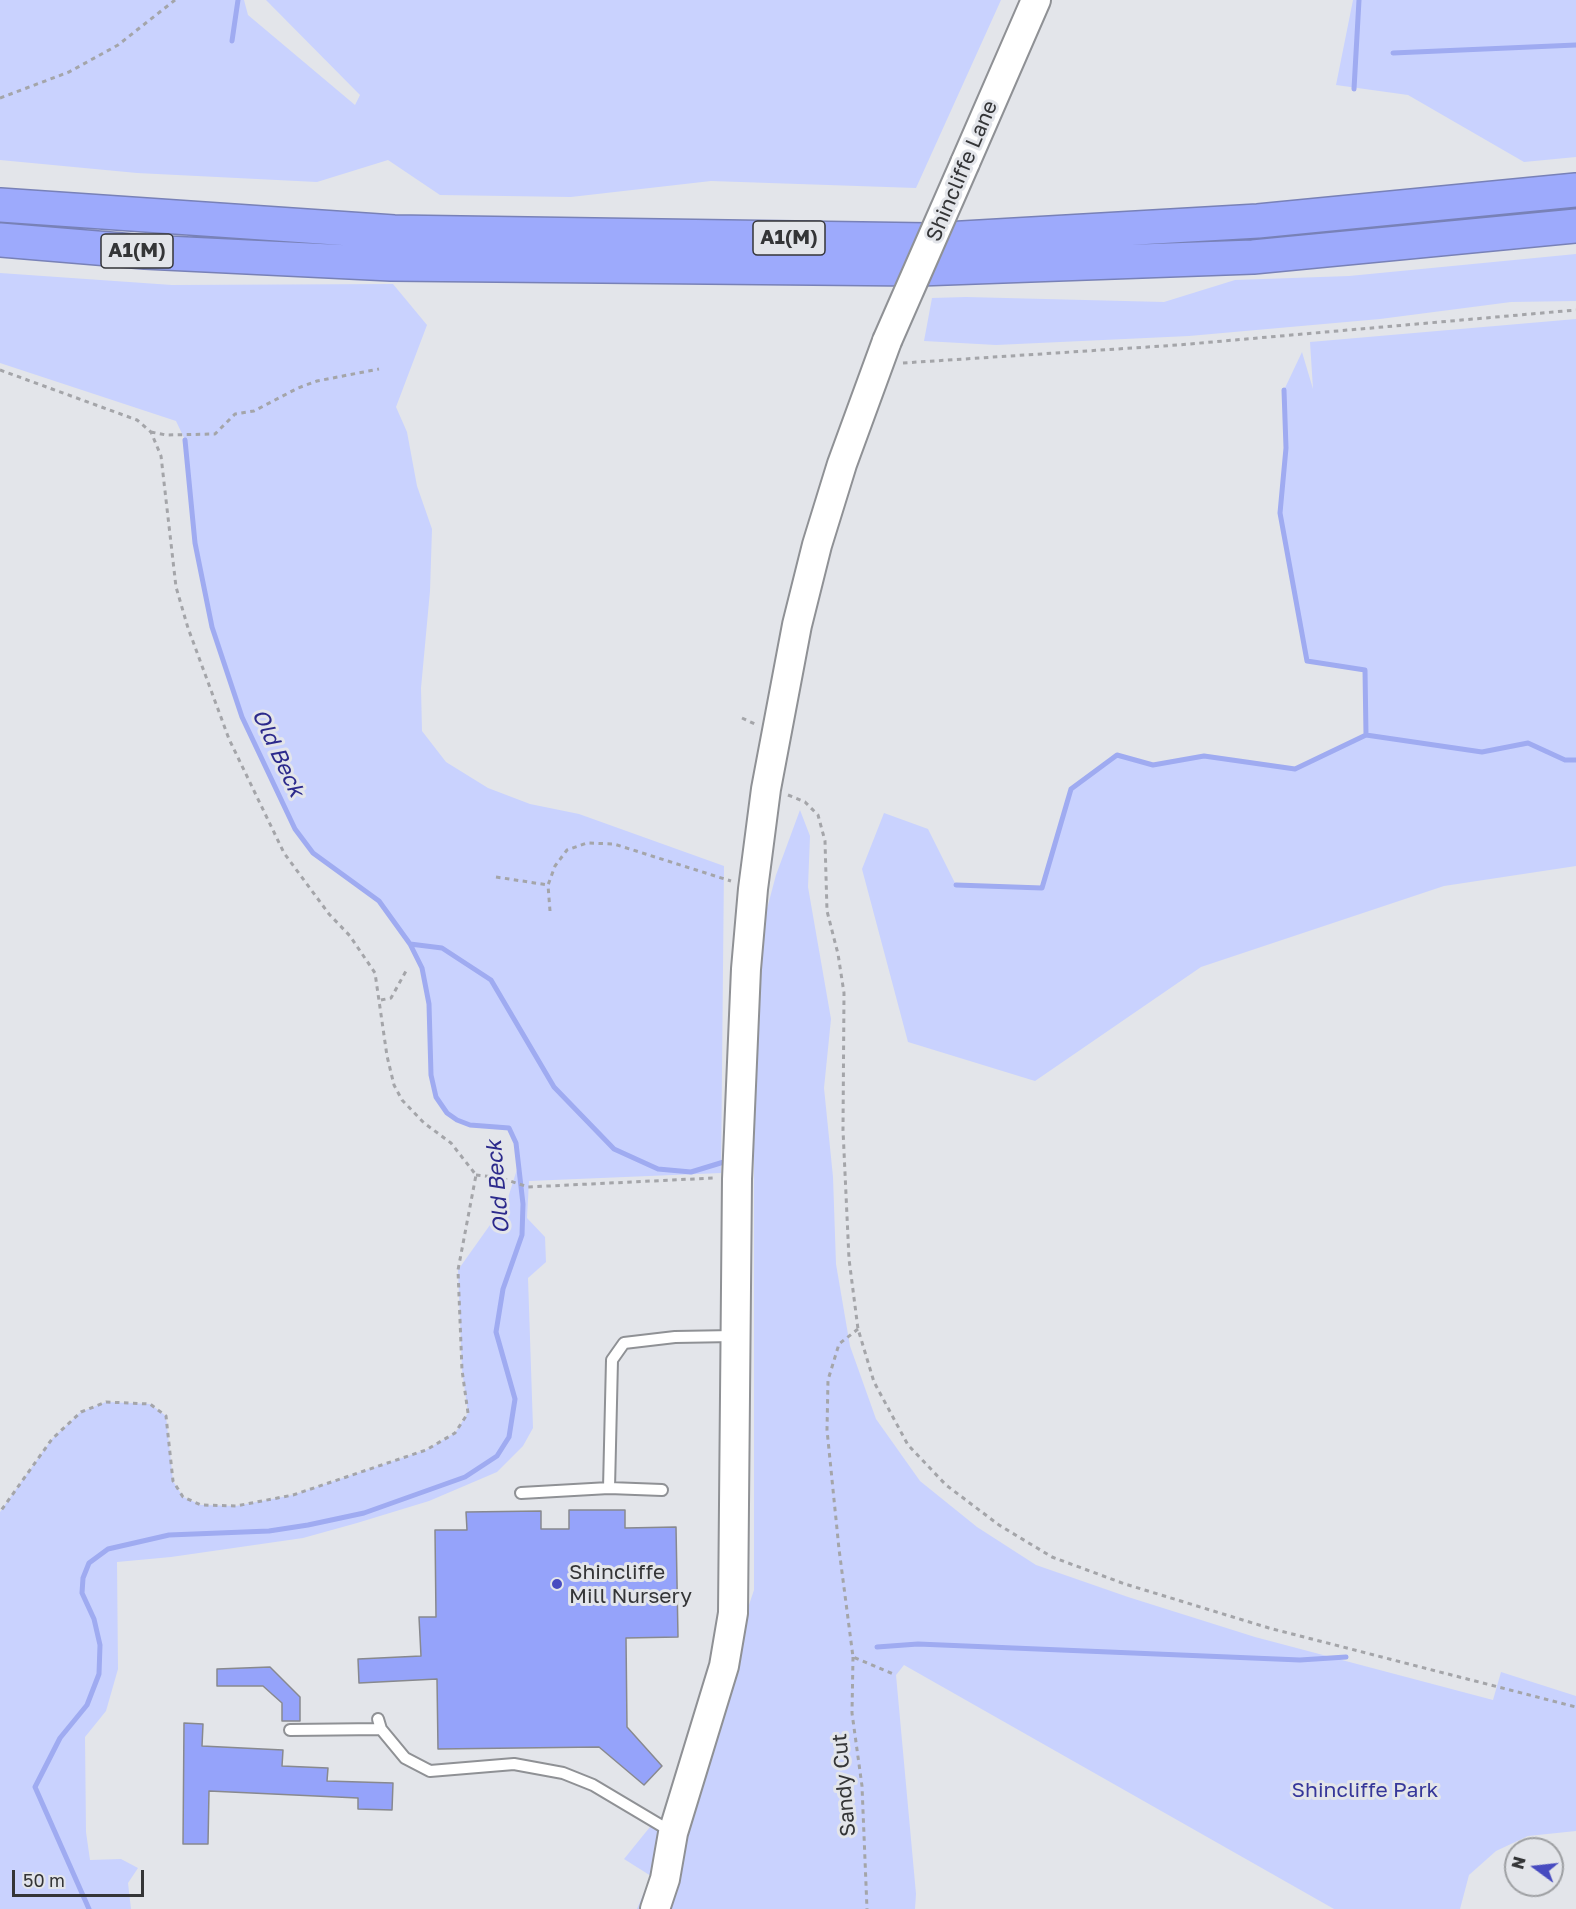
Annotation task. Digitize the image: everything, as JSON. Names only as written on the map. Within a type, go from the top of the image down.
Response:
[{"type":"highway","name":"A1(M)","points":[[0,205],[394,232],[928,240],[1258,221],[1576,190]]},
{"type":"highway","name":"A1(M)","points":[[0,240],[169,254],[391,264],[919,269],[1253,257],[1576,226]]},
{"type":"main road","name":"Shincliffe Lane","points":[[655,1909],[665,1879],[673,1833],[724,1666],[733,1613],[738,1336],[737,1179],[746,969],[753,889],[766,789],[797,625],[817,545],[842,464],[884,351],[1036,0]]},
{"type":"lane","points":[[609,1488],[612,1360],[624,1343],[675,1337],[738,1336]]},
{"type":"lane","points":[[521,1493],[609,1488],[662,1490]]},
{"type":"lane","points":[[290,1730],[379,1724],[405,1758],[430,1771],[514,1764],[563,1773],[593,1785],[673,1833]]},
{"type":"path","points":[[0,98],[69,72],[118,45],[175,0]]},
{"type":"path","points":[[884,351],[909,364],[952,362],[1576,310]]},
{"type":"path","points":[[150,432],[166,435],[215,434],[236,414],[254,411],[298,388],[317,381],[379,369]]},
{"type":"path","points":[[0,370],[136,420],[150,432],[161,456],[176,587],[188,628],[229,739],[284,853],[329,914],[365,956],[375,973],[381,1000],[387,1056],[394,1085],[402,1100],[424,1123],[451,1143],[476,1175],[501,1178],[528,1187],[737,1179]]},
{"type":"path","points":[[766,789],[779,791],[805,802],[818,815],[825,841],[827,911],[838,954],[844,993],[843,1130],[849,1259],[858,1329],[874,1382],[908,1444],[946,1485],[999,1525],[1052,1557],[1125,1584],[1269,1628],[1576,1707]]},
{"type":"path","points":[[550,911],[548,885],[555,866],[567,850],[586,843],[614,844],[753,889]]},
{"type":"path","points":[[496,876],[548,885]]},
{"type":"path","points":[[381,1000],[391,999],[406,971]]},
{"type":"path","points":[[0,1512],[52,1439],[81,1412],[106,1402],[150,1404],[166,1416],[172,1481],[183,1497],[201,1505],[236,1506],[293,1495],[426,1450],[455,1433],[468,1413],[462,1370],[458,1270],[476,1175]]},
{"type":"path","name":"Sandy Cut","points":[[858,1329],[839,1344],[828,1380],[827,1430],[853,1657],[852,1713],[862,1786],[867,1909]]},
{"type":"path","points":[[853,1657],[896,1675]]},
{"type":"green space","points":[[0,0],[244,0],[248,15],[355,105],[360,95],[266,0],[1001,0],[916,188],[711,181],[571,197],[440,195],[388,160],[317,182],[137,173],[0,160]]},
{"type":"green space","points":[[1353,0],[1576,0],[1576,157],[1524,162],[1408,95],[1336,85]]},
{"type":"green space","points":[[1576,254],[1576,301],[1511,302],[1380,319],[1189,336],[996,345],[924,341],[932,298],[1164,302],[1235,280],[1349,276]]},
{"type":"green space","points":[[0,273],[172,285],[393,284],[427,325],[396,407],[407,432],[417,486],[432,529],[430,591],[421,688],[422,731],[446,762],[488,788],[530,804],[579,814],[724,866],[721,1173],[529,1181],[527,1218],[545,1237],[546,1262],[528,1278],[533,1428],[523,1446],[497,1472],[429,1501],[357,1523],[303,1538],[171,1557],[117,1562],[118,1669],[106,1711],[85,1737],[86,1832],[90,1860],[121,1859],[138,1868],[128,1883],[131,1909],[0,1909],[0,1512],[52,1439],[81,1412],[106,1402],[150,1404],[166,1416],[173,1481],[183,1497],[201,1505],[236,1506],[293,1495],[426,1450],[455,1433],[468,1413],[462,1370],[458,1270],[507,1201],[519,1163],[516,1143],[509,1128],[470,1125],[457,1120],[447,1113],[436,1097],[431,1075],[429,1004],[422,968],[410,944],[379,901],[313,853],[295,829],[242,717],[212,627],[195,543],[185,440],[176,421],[0,363]]},
{"type":"green space","points":[[1576,319],[1576,866],[1444,886],[1201,967],[1035,1081],[908,1042],[862,869],[884,813],[928,829],[956,885],[1042,887],[1071,789],[1117,755],[1153,765],[1204,756],[1295,769],[1366,735],[1365,670],[1307,661],[1280,513],[1286,448],[1284,390],[1302,352],[1313,389],[1310,342]]},
{"type":"green space","name":"Shincliffe Park","points":[[800,810],[810,836],[808,887],[831,1019],[824,1088],[833,1177],[836,1264],[850,1346],[876,1419],[920,1481],[977,1527],[1036,1565],[1128,1597],[1255,1637],[1493,1700],[1501,1672],[1576,1696],[1576,1831],[1526,1837],[1504,1837],[1504,1847],[1496,1851],[1469,1875],[1460,1909],[1334,1909],[904,1665],[896,1675],[916,1894],[915,1909],[637,1909],[651,1876],[624,1859],[654,1822],[673,1832],[754,1590],[754,1145],[757,996],[764,920],[776,875]]},
{"type":"building","name":"Shincliffe Mill Nursery","points":[[569,1510],[625,1510],[625,1528],[676,1527],[678,1637],[626,1638],[627,1727],[662,1766],[644,1785],[599,1747],[438,1749],[437,1679],[359,1683],[358,1659],[421,1656],[419,1617],[436,1617],[435,1530],[467,1530],[466,1512],[541,1511],[541,1529],[569,1529]]},
{"type":"building","points":[[270,1667],[300,1697],[300,1721],[282,1721],[282,1703],[263,1686],[217,1686],[217,1669]]},
{"type":"building","points":[[184,1723],[203,1724],[202,1746],[283,1750],[282,1766],[328,1768],[327,1781],[393,1783],[392,1810],[358,1809],[358,1798],[209,1791],[208,1844],[183,1844]]},
{"type":"waterway","name":"Old Beck","points":[[232,41],[238,0]]},
{"type":"waterway","points":[[1354,89],[1359,0]]},
{"type":"waterway","points":[[1393,53],[1576,45]]},
{"type":"waterway","points":[[956,885],[1042,888],[1071,789],[1117,755],[1153,765],[1204,756],[1295,769],[1366,735],[1365,670],[1307,661],[1280,513],[1286,448],[1284,390]]},
{"type":"waterway","name":"Old Beck","points":[[89,1909],[35,1787],[60,1738],[87,1705],[99,1674],[100,1645],[94,1619],[82,1593],[83,1578],[89,1563],[108,1549],[169,1535],[269,1531],[364,1513],[465,1477],[497,1456],[509,1437],[515,1399],[496,1332],[503,1289],[522,1235],[523,1204],[516,1143],[509,1128],[470,1125],[457,1120],[447,1113],[436,1097],[431,1075],[429,1004],[422,968],[410,944],[379,901],[313,853],[295,829],[242,717],[212,627],[195,543],[185,440]]},
{"type":"waterway","points":[[1366,735],[1482,752],[1528,743],[1565,760],[1576,760]]},
{"type":"waterway","points":[[410,944],[442,948],[491,980],[554,1087],[614,1149],[658,1169],[691,1172],[727,1161]]},
{"type":"waterway","points":[[877,1647],[918,1644],[1300,1660],[1346,1657]]},
{"type":"place","name":"Shincliffe Mill Nursery","points":[[557,1584]]}]
